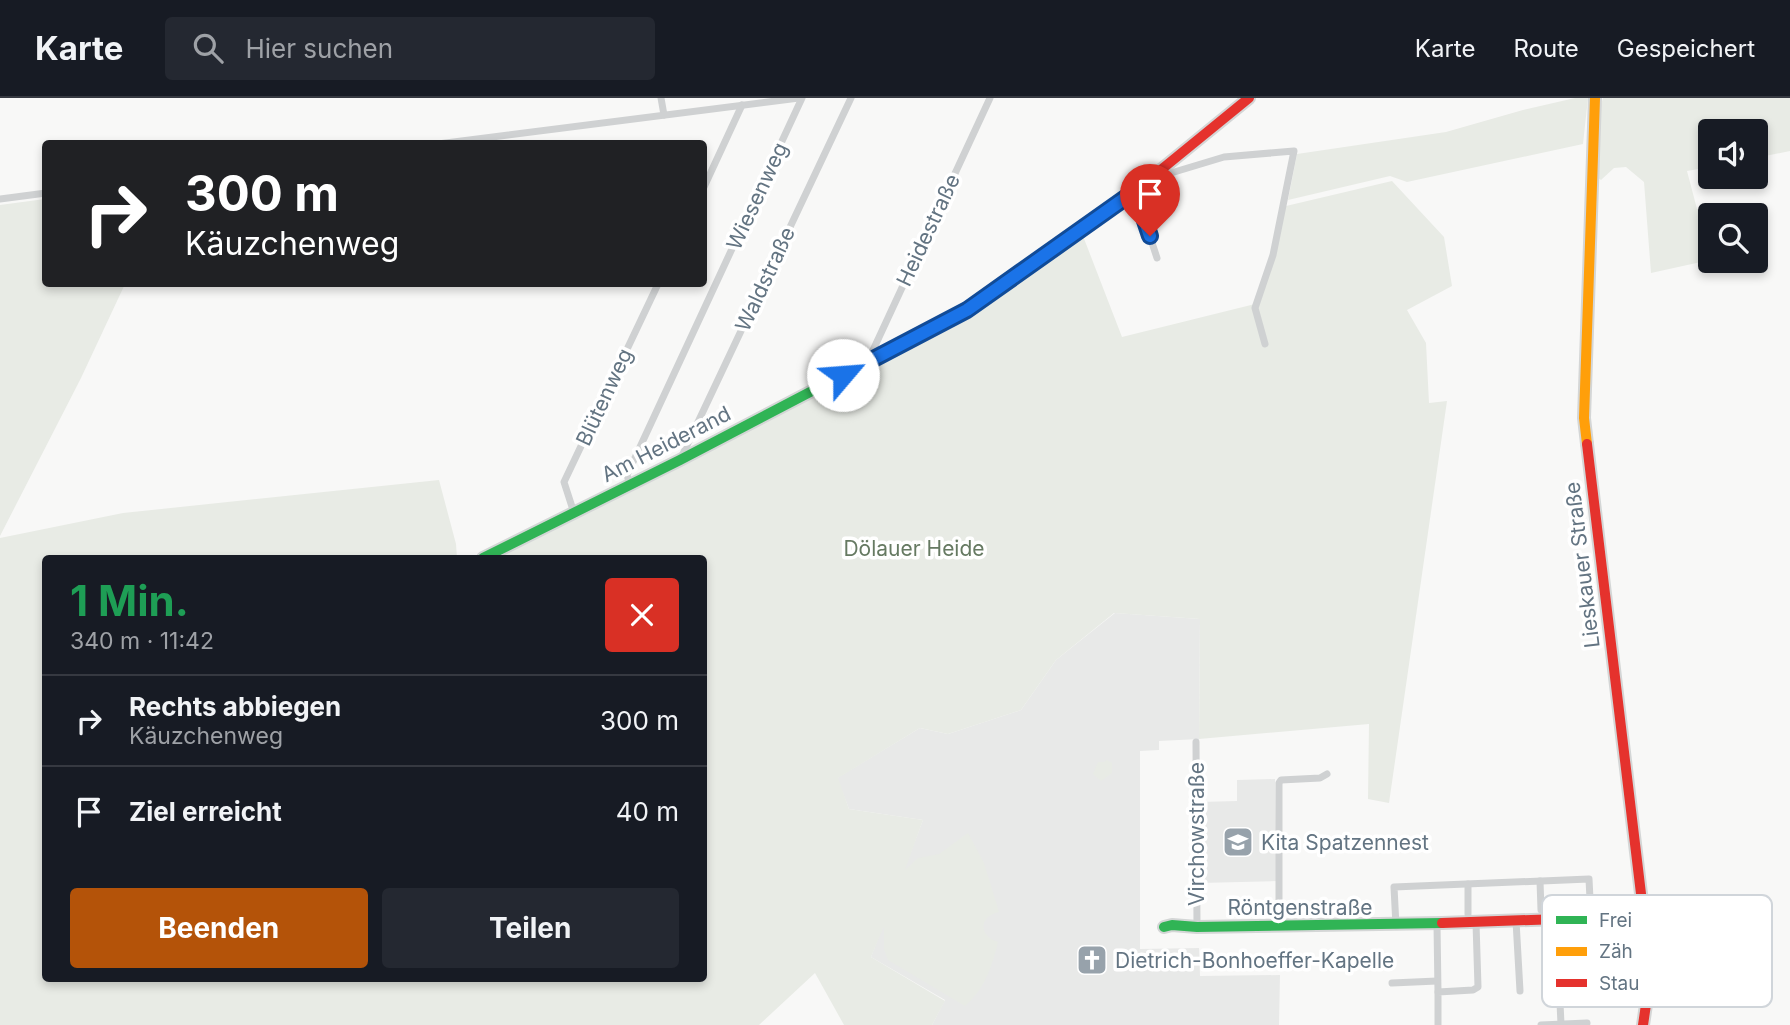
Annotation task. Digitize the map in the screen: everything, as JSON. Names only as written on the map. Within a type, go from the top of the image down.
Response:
[{"type":"street","points":[[661,98],[664,115]]},
{"type":"street","points":[[469,140],[800,98]]},
{"type":"street","name":"Wiesenweg","points":[[630,485],[627,475],[800,98]]},
{"type":"street","name":"Waldstraße","points":[[680,460],[850,98]]},
{"type":"street","name":"Heidestraße","points":[[867,363],[990,98]]},
{"type":"street","name":"Am Heiderand","points":[[489,555],[680,460],[967,310],[1135,191],[1249,98]]},
{"type":"street","name":"Lieskauer Straße","points":[[1595,98],[1584,418],[1641,895]]},
{"type":"street","points":[[707,181],[742,105]]},
{"type":"street","points":[[1161,170],[1171,173],[1224,157],[1294,151],[1273,255],[1255,308],[1265,344]]},
{"type":"street","points":[[1135,191],[1157,258]]},
{"type":"street","points":[[0,199],[42,194]]},
{"type":"street","name":"Blütenweg","points":[[574,513],[564,482],[657,287]]},
{"type":"street","name":"Virchowstraße","points":[[1196,742],[1196,927]]},
{"type":"street","points":[[1279,926],[1279,783],[1281,780],[1320,778],[1327,774]]},
{"type":"street","points":[[1396,926],[1394,887],[1589,879],[1590,895]]},
{"type":"street","points":[[1540,881],[1541,910]]},
{"type":"street","points":[[1438,992],[1473,990],[1478,987],[1468,884]]},
{"type":"street","name":"Röntgenstraße","points":[[1164,927],[1437,925],[1472,918],[1542,920]]},
{"type":"street","points":[[1516,921],[1520,991]]},
{"type":"street","points":[[1437,925],[1438,1025]]},
{"type":"street","points":[[1392,983],[1437,981]]},
{"type":"street","name":"Lieskauer Straße","points":[[1643,1025],[1645,1007]]},
{"type":"street","points":[[1541,1025],[1587,1023]]},
{"type":"shaded area","points":[[1115,613],[1200,619],[1199,739],[1159,741],[1159,750],[1140,751],[1140,949],[1199,948],[1200,976],[1280,975],[1279,1025],[932,1025],[945,1000],[871,957],[923,820],[849,809],[837,778],[920,728],[948,734],[1021,710],[1056,660]]},
{"type":"shaded area","name":"Kita Spatzennest","points":[[1275,779],[1277,881],[1200,883],[1200,802],[1237,801],[1237,780]]},
{"type":"green space","points":[[1575,98],[1588,98],[1583,144],[1407,182],[1390,176],[1288,200],[1297,154],[1446,132]]},
{"type":"green space","points":[[1603,98],[1790,98],[1790,151],[1768,155],[1768,119],[1698,119],[1698,169],[1687,171],[1698,209],[1698,263],[1651,273],[1644,182],[1626,167],[1614,168],[1601,180],[1597,177]]},
{"type":"green space","name":"Dölauer Heide","points":[[1392,181],[1444,237],[1452,286],[1407,310],[1426,343],[1429,403],[1447,401],[1389,803],[1368,799],[1369,724],[1199,739],[1200,619],[1114,613],[1056,660],[1021,710],[948,734],[920,728],[838,778],[849,809],[923,820],[905,870],[918,858],[939,854],[968,833],[984,863],[999,912],[988,918],[984,931],[998,942],[986,977],[972,1000],[965,1006],[888,960],[884,949],[884,926],[871,957],[945,1001],[932,1025],[844,1025],[815,973],[759,1025],[0,1025],[0,538],[123,513],[439,480],[456,544],[457,555],[42,555],[42,982],[707,982],[707,555],[497,555],[952,328],[1083,236],[1122,337],[1259,303],[1286,206]]},
{"type":"green space","points":[[42,199],[42,287],[124,287],[81,378],[0,536],[0,205]]},
{"type":"green space","points":[[1107,760],[1112,763],[1112,773],[1101,781],[1093,774],[1098,762]]},
{"type":"traffic: fast","points":[[489,555],[680,460],[923,333]]},
{"type":"traffic: fast","points":[[1164,927],[1442,923]]},
{"type":"traffic: slow","points":[[1587,444],[1584,418],[1595,98]]},
{"type":"traffic: jam","points":[[923,333],[967,310],[1135,191],[1249,98]]},
{"type":"traffic: jam","points":[[1587,444],[1641,895]]},
{"type":"traffic: jam","points":[[1442,923],[1542,920]]},
{"type":"traffic: jam","points":[[1643,1025],[1646,1007]]},
{"type":"place","name":"Kita Spatzennest","points":[[1238,842]]},
{"type":"place","name":"Dietrich-Bonhoeffer-Kapelle","points":[[1092,960]]},
{"type":"route","points":[[843,375],[967,310],[1135,191],[1150,236]]}]
